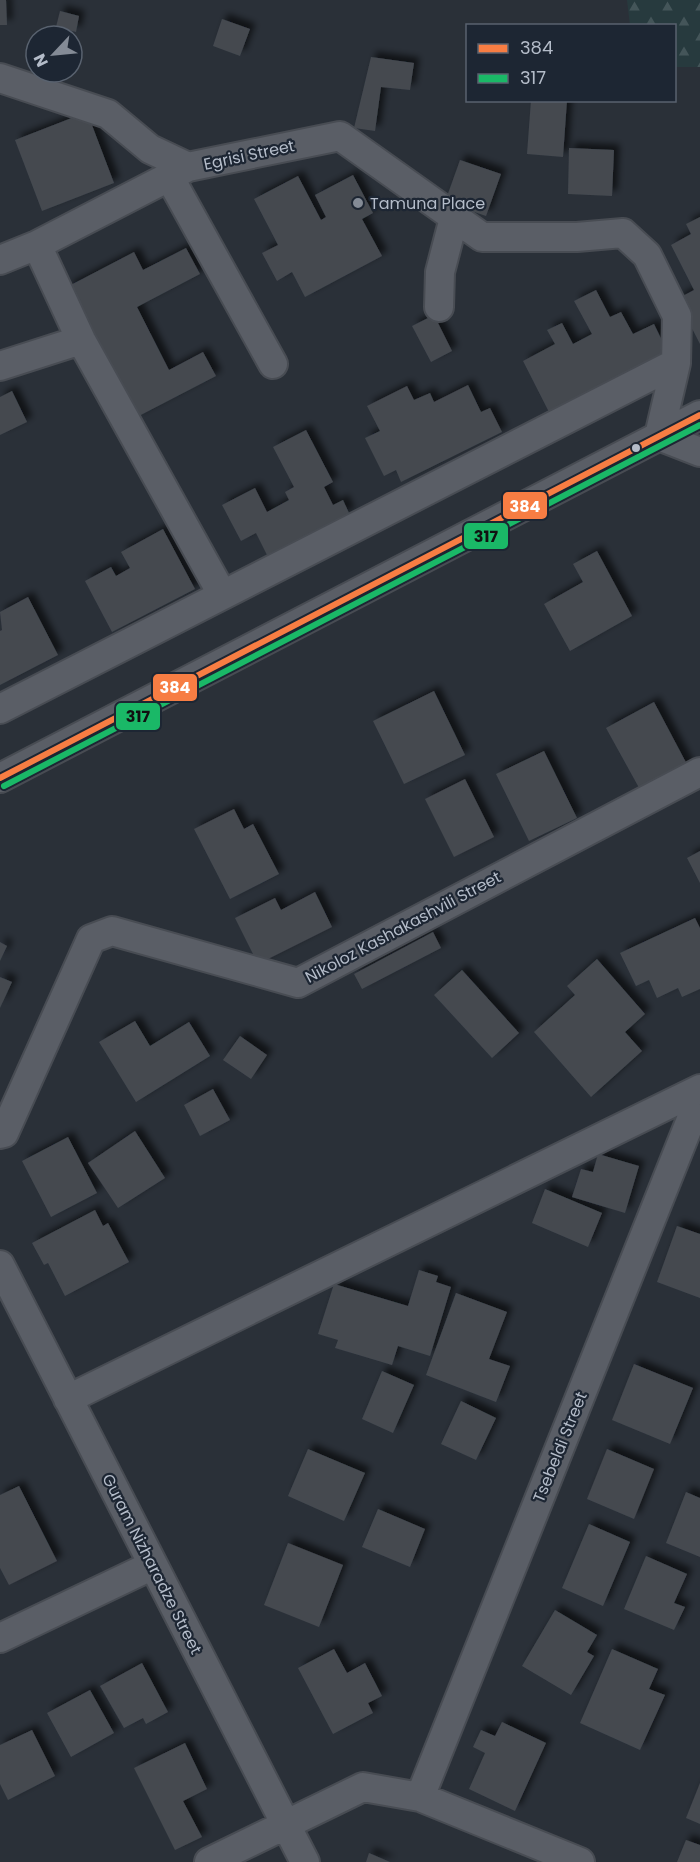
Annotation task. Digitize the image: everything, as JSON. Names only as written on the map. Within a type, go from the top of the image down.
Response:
[{"type":"street","points":[[0,78],[108,114],[179,173],[273,364]]},
{"type":"street","name":"Egrisi Street","points":[[0,260],[37,245],[179,173],[340,136],[482,237],[577,237],[623,233],[647,255],[677,316],[676,363],[660,436]]},
{"type":"street","points":[[439,307],[440,272],[454,218]]},
{"type":"street","points":[[37,245],[81,340],[222,594]]},
{"type":"street","points":[[0,366],[81,340]]},
{"type":"street","points":[[0,709],[676,363]]},
{"type":"street","points":[[0,778],[700,415]]},
{"type":"street","points":[[660,436],[700,452]]},
{"type":"street","name":"Nikoloz Kashakashvili Street","points":[[0,1134],[4,1133],[91,939],[112,931],[298,983],[700,772]]},
{"type":"street","points":[[69,1399],[700,1089]]},
{"type":"street","name":"Tsebeldi Street","points":[[420,1797],[700,1097]]},
{"type":"street","name":"Guram Nizharadze Street","points":[[0,1265],[305,1862]]},
{"type":"street","points":[[0,1638],[153,1565]]},
{"type":"street","points":[[209,1862],[363,1787],[420,1797],[580,1862]]},
{"type":"green space","points":[[627,0],[700,0],[700,67],[676,67],[676,24],[630,24]]},
{"type":"building","points":[[0,0],[6,0],[7,25],[0,25]]},
{"type":"building","points":[[60,11],[79,16],[78,24],[57,24]]},
{"type":"building","points":[[222,19],[250,29],[240,56],[213,46]]},
{"type":"building","points":[[371,57],[414,63],[410,90],[381,87],[375,131],[354,128]]},
{"type":"building","points":[[531,102],[567,102],[563,157],[527,154]]},
{"type":"building","points":[[87,112],[114,183],[42,211],[15,140]]},
{"type":"building","points":[[569,148],[614,150],[612,196],[568,194]]},
{"type":"building","points":[[460,160],[501,174],[486,216],[445,202]]},
{"type":"building","points":[[353,175],[373,213],[362,219],[382,256],[305,297],[292,272],[277,281],[262,253],[278,245],[254,199],[298,176],[321,220],[326,217],[315,195]]},
{"type":"building","points":[[700,217],[700,344],[677,299],[694,290],[671,245],[691,234],[686,224]]},
{"type":"building","points":[[186,248],[200,274],[137,307],[169,370],[203,352],[216,376],[135,418],[67,287],[134,252],[143,270]]},
{"type":"building","points":[[596,290],[610,317],[621,312],[633,334],[654,324],[669,355],[551,416],[523,361],[555,344],[547,330],[562,323],[573,344],[592,334],[574,301]]},
{"type":"building","points":[[434,315],[452,351],[431,362],[412,326]]},
{"type":"building","points":[[468,385],[481,412],[490,408],[502,432],[401,482],[396,470],[384,476],[365,438],[380,431],[367,406],[407,386],[414,400],[430,393],[434,402]]},
{"type":"building","points":[[12,391],[27,422],[0,435],[0,397]]},
{"type":"building","points":[[306,430],[333,482],[324,487],[333,505],[343,500],[349,513],[267,555],[256,533],[241,541],[222,505],[255,488],[267,512],[289,500],[285,492],[294,487],[273,447]]},
{"type":"building","points":[[163,529],[195,589],[112,632],[85,581],[111,567],[116,576],[130,568],[121,552]]},
{"type":"building","points":[[597,551],[632,616],[570,651],[544,604],[583,582],[573,564]]},
{"type":"building","points":[[28,597],[58,655],[0,685],[0,631],[2,630],[0,612]]},
{"type":"building","points":[[434,691],[465,755],[404,784],[373,721]]},
{"type":"building","points":[[654,702],[690,770],[643,795],[606,728]]},
{"type":"building","points":[[544,751],[577,818],[529,841],[496,774]]},
{"type":"building","points":[[465,779],[494,837],[454,857],[425,799]]},
{"type":"building","points":[[234,809],[244,829],[253,824],[279,874],[230,899],[194,829]]},
{"type":"building","points":[[700,851],[700,883],[687,858]]},
{"type":"building","points":[[315,892],[332,927],[258,964],[235,918],[275,898],[281,910]]},
{"type":"building","points":[[695,918],[700,928],[700,989],[682,997],[678,988],[657,998],[649,980],[636,986],[620,953]]},
{"type":"building","points":[[433,932],[441,948],[362,989],[354,974]]},
{"type":"building","points":[[0,942],[7,946],[0,961]]},
{"type":"building","points":[[597,959],[645,1014],[625,1032],[642,1051],[591,1097],[534,1032],[575,995],[567,986]]},
{"type":"building","points":[[462,970],[519,1033],[492,1058],[434,995]]},
{"type":"building","points":[[0,977],[12,982],[0,1008]]},
{"type":"building","points":[[135,1021],[150,1046],[189,1022],[210,1056],[136,1102],[99,1042]]},
{"type":"building","points":[[240,1036],[267,1055],[251,1079],[223,1060]]},
{"type":"building","points":[[213,1089],[230,1120],[200,1136],[184,1105]]},
{"type":"building","points":[[135,1131],[165,1178],[118,1208],[88,1163]]},
{"type":"building","points":[[68,1137],[97,1193],[51,1217],[22,1161]]},
{"type":"building","points":[[598,1154],[639,1166],[625,1213],[572,1197],[581,1169],[593,1172]]},
{"type":"building","points":[[545,1189],[602,1213],[588,1247],[532,1223]]},
{"type":"building","points":[[95,1210],[103,1226],[108,1223],[129,1262],[65,1296],[48,1263],[44,1265],[32,1243]]},
{"type":"building","points":[[677,1226],[700,1234],[700,1298],[657,1282]]},
{"type":"building","points":[[419,1270],[438,1276],[436,1282],[451,1287],[430,1356],[398,1346],[392,1365],[335,1348],[338,1340],[318,1334],[334,1284],[408,1306]]},
{"type":"building","points":[[456,1293],[507,1312],[489,1359],[510,1366],[496,1402],[426,1375]]},
{"type":"building","points":[[634,1364],[693,1388],[670,1444],[612,1420]]},
{"type":"building","points":[[382,1371],[414,1385],[393,1433],[362,1419]]},
{"type":"building","points":[[461,1401],[496,1418],[476,1460],[441,1444]]},
{"type":"building","points":[[308,1449],[365,1473],[344,1521],[288,1496]]},
{"type":"building","points":[[607,1449],[654,1469],[634,1519],[587,1499]]},
{"type":"building","points":[[19,1486],[57,1561],[9,1585],[0,1568],[0,1495]]},
{"type":"building","points":[[686,1492],[700,1498],[700,1557],[666,1543]]},
{"type":"building","points":[[378,1509],[425,1529],[410,1567],[362,1547]]},
{"type":"building","points":[[589,1524],[630,1542],[603,1606],[562,1588]]},
{"type":"building","points":[[288,1543],[343,1565],[319,1627],[264,1605]]},
{"type":"building","points":[[646,1556],[687,1574],[674,1603],[685,1607],[674,1630],[624,1609]]},
{"type":"building","points":[[555,1610],[597,1635],[587,1652],[594,1656],[571,1695],[522,1666]]},
{"type":"building","points":[[334,1649],[347,1673],[365,1663],[382,1696],[368,1703],[373,1713],[333,1734],[298,1668]]},
{"type":"building","points":[[612,1649],[658,1669],[649,1689],[665,1695],[640,1750],[580,1723]]},
{"type":"building","points":[[142,1663],[168,1712],[146,1724],[143,1718],[124,1728],[100,1686]]},
{"type":"building","points":[[90,1690],[114,1733],[71,1757],[47,1713]]},
{"type":"building","points":[[502,1722],[546,1743],[515,1811],[469,1789],[485,1753],[473,1747],[481,1730],[495,1736]]},
{"type":"building","points":[[32,1730],[55,1776],[8,1800],[0,1784],[0,1745]]},
{"type":"building","points":[[185,1743],[207,1789],[183,1801],[202,1837],[175,1850],[134,1768]]},
{"type":"building","points":[[700,1783],[700,1824],[686,1818]]},
{"type":"building","points":[[686,1840],[700,1845],[700,1862],[677,1862]]},
{"type":"building","points":[[369,1853],[390,1862],[366,1862]]},
{"type":"transit line","name":"384","points":[[0,778],[700,415]]},
{"type":"transit line","name":"317","points":[[4,786],[700,425]]},
{"type":"place","name":"Tamuna Place","points":[[358,203]]}]
